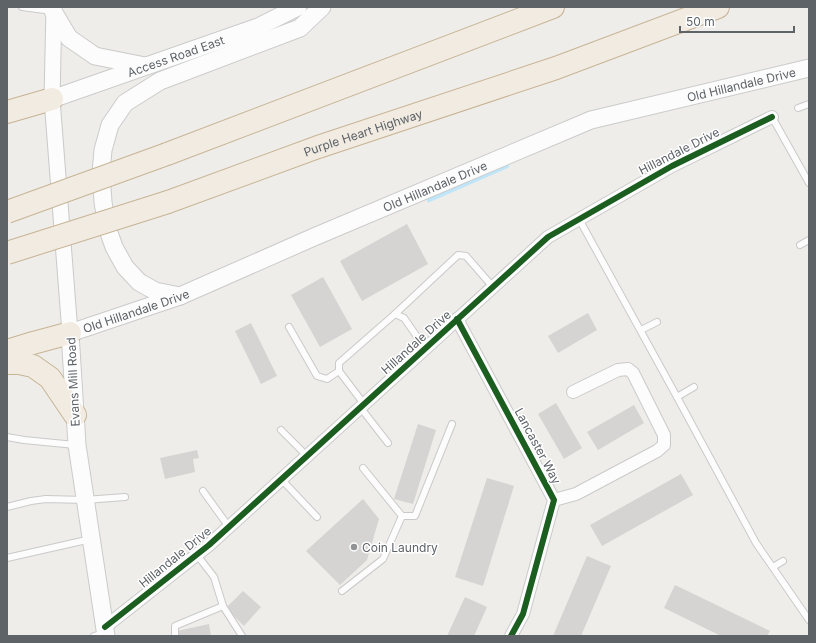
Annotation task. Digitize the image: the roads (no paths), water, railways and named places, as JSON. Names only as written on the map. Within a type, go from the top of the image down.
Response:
[{"type":"highway","points":[[7,212],[167,154],[553,7]]},
{"type":"highway","name":"Purple Heart Highway","points":[[7,253],[168,202],[318,147],[556,68],[718,7]]},
{"type":"highway","points":[[7,112],[52,99]]},
{"type":"highway","points":[[7,352],[70,333]]},
{"type":"highway","points":[[7,363],[19,363],[33,366],[45,374],[50,378],[75,415]]},
{"type":"main road","name":"Access Road East","points":[[52,99],[258,27],[277,14],[298,7]]},
{"type":"main road","points":[[180,296],[155,291],[139,282],[125,267],[114,247],[107,227],[103,202],[101,173],[103,150],[110,125],[125,103],[160,81],[300,28],[322,7]]},
{"type":"main road","points":[[54,9],[69,38],[95,56],[146,66]]},
{"type":"main road","name":"Old Hillandale Drive","points":[[70,333],[180,296],[314,237],[591,120],[809,68]]},
{"type":"main road","name":"Evans Mill Road","points":[[70,333],[77,445],[103,633]]},
{"type":"street","name":"Evans Mill Road","points":[[54,9],[52,99],[70,333]]},
{"type":"street","name":"Hillandale Drive","points":[[103,633],[229,527],[548,237],[672,166],[772,117]]},
{"type":"street","name":"Lancaster Way","points":[[457,319],[554,500],[523,614],[511,636]]},
{"type":"street","points":[[554,500],[576,494],[657,451],[664,445],[664,435],[633,373],[628,369],[618,370],[573,392]]},
{"type":"lane","points":[[22,7],[54,9]]},
{"type":"lane","points":[[798,108],[809,104]]},
{"type":"lane","points":[[772,117],[809,183]]},
{"type":"lane","points":[[579,219],[756,543],[809,620]]},
{"type":"lane","points":[[800,245],[809,240]]},
{"type":"lane","points":[[388,443],[339,371],[339,363],[395,314],[458,255],[466,256],[493,287]]},
{"type":"lane","points":[[395,314],[404,318],[425,348]]},
{"type":"lane","points":[[641,330],[656,322]]},
{"type":"lane","points":[[289,327],[318,376],[327,379],[339,371]]},
{"type":"lane","points":[[677,396],[694,387]]},
{"type":"lane","points":[[402,516],[415,516],[452,424]]},
{"type":"lane","points":[[281,430],[307,456]]},
{"type":"lane","points":[[7,437],[77,445]]},
{"type":"lane","points":[[363,468],[402,516]]},
{"type":"lane","points":[[281,479],[317,517]]},
{"type":"lane","points":[[203,491],[229,527]]},
{"type":"lane","points":[[7,507],[31,501],[85,500],[125,497]]},
{"type":"lane","points":[[342,591],[383,559],[402,516]]},
{"type":"lane","points":[[7,558],[91,539]]},
{"type":"lane","points":[[197,555],[214,577],[223,606],[242,636]]},
{"type":"lane","points":[[772,568],[784,562]]},
{"type":"lane","points":[[175,636],[175,626],[223,606]]},
{"type":"waterway","points":[[429,200],[507,166]]},
{"type":"place","name":"Coin Laundry","points":[[354,547]]}]
